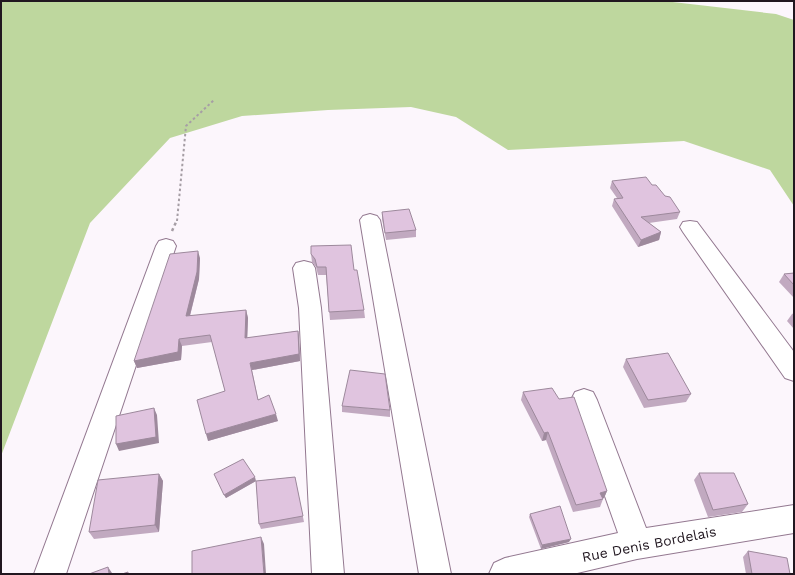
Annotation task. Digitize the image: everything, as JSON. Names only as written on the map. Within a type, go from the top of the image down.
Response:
[{"type":"street","points":[[370,220],[435,574]]},
{"type":"street","points":[[690,227],[794,371]]},
{"type":"street","points":[[50,574],[166,246]]},
{"type":"street","points":[[304,268],[310,308],[328,574]]},
{"type":"street","points":[[748,286],[794,346]]},
{"type":"street","points":[[584,400],[637,544]]},
{"type":"street","name":"Rue Denis Bordelais","points":[[505,574],[637,544],[794,519]]},
{"type":"path","points":[[166,246],[177,221],[186,126],[214,100]]},
{"type":"green space","points":[[1,1],[664,1],[776,14],[794,20],[794,206],[770,170],[684,141],[508,150],[456,117],[411,107],[328,110],[242,116],[170,138],[90,223],[1,456]]},
{"type":"building","points":[[646,177],[652,185],[656,185],[665,196],[670,197],[680,212],[641,217],[661,232],[641,240],[614,199],[623,198],[612,181]]},
{"type":"building","points":[[409,209],[416,230],[385,233],[382,212]]},
{"type":"building","points":[[351,245],[354,270],[357,270],[364,310],[329,312],[326,267],[317,267],[315,259],[311,254],[311,246]]},
{"type":"building","points":[[198,251],[197,272],[186,316],[246,310],[245,338],[298,331],[299,354],[250,363],[258,400],[269,395],[276,414],[206,434],[197,400],[225,391],[210,335],[179,339],[178,352],[134,361],[170,254]]},
{"type":"building","points":[[794,273],[794,285],[784,274]]},
{"type":"building","points":[[668,353],[691,394],[648,400],[626,359]]},
{"type":"building","points":[[350,370],[385,374],[390,410],[342,406]]},
{"type":"building","points":[[552,388],[559,399],[574,397],[607,491],[600,493],[603,499],[576,505],[548,432],[544,433],[523,392]]},
{"type":"building","points":[[154,408],[156,437],[116,444],[116,416]]},
{"type":"building","points":[[243,459],[255,477],[224,495],[214,474]]},
{"type":"building","points":[[699,473],[734,473],[748,504],[713,510]]},
{"type":"building","points":[[159,474],[155,525],[89,532],[98,480]]},
{"type":"building","points":[[295,477],[303,516],[259,524],[256,481]]},
{"type":"building","points":[[560,506],[571,539],[542,545],[530,514]]},
{"type":"building","points":[[261,537],[264,574],[192,574],[192,551]]},
{"type":"building","points":[[748,551],[787,558],[790,574],[752,574]]},
{"type":"building","points":[[108,567],[109,574],[89,574]]}]
